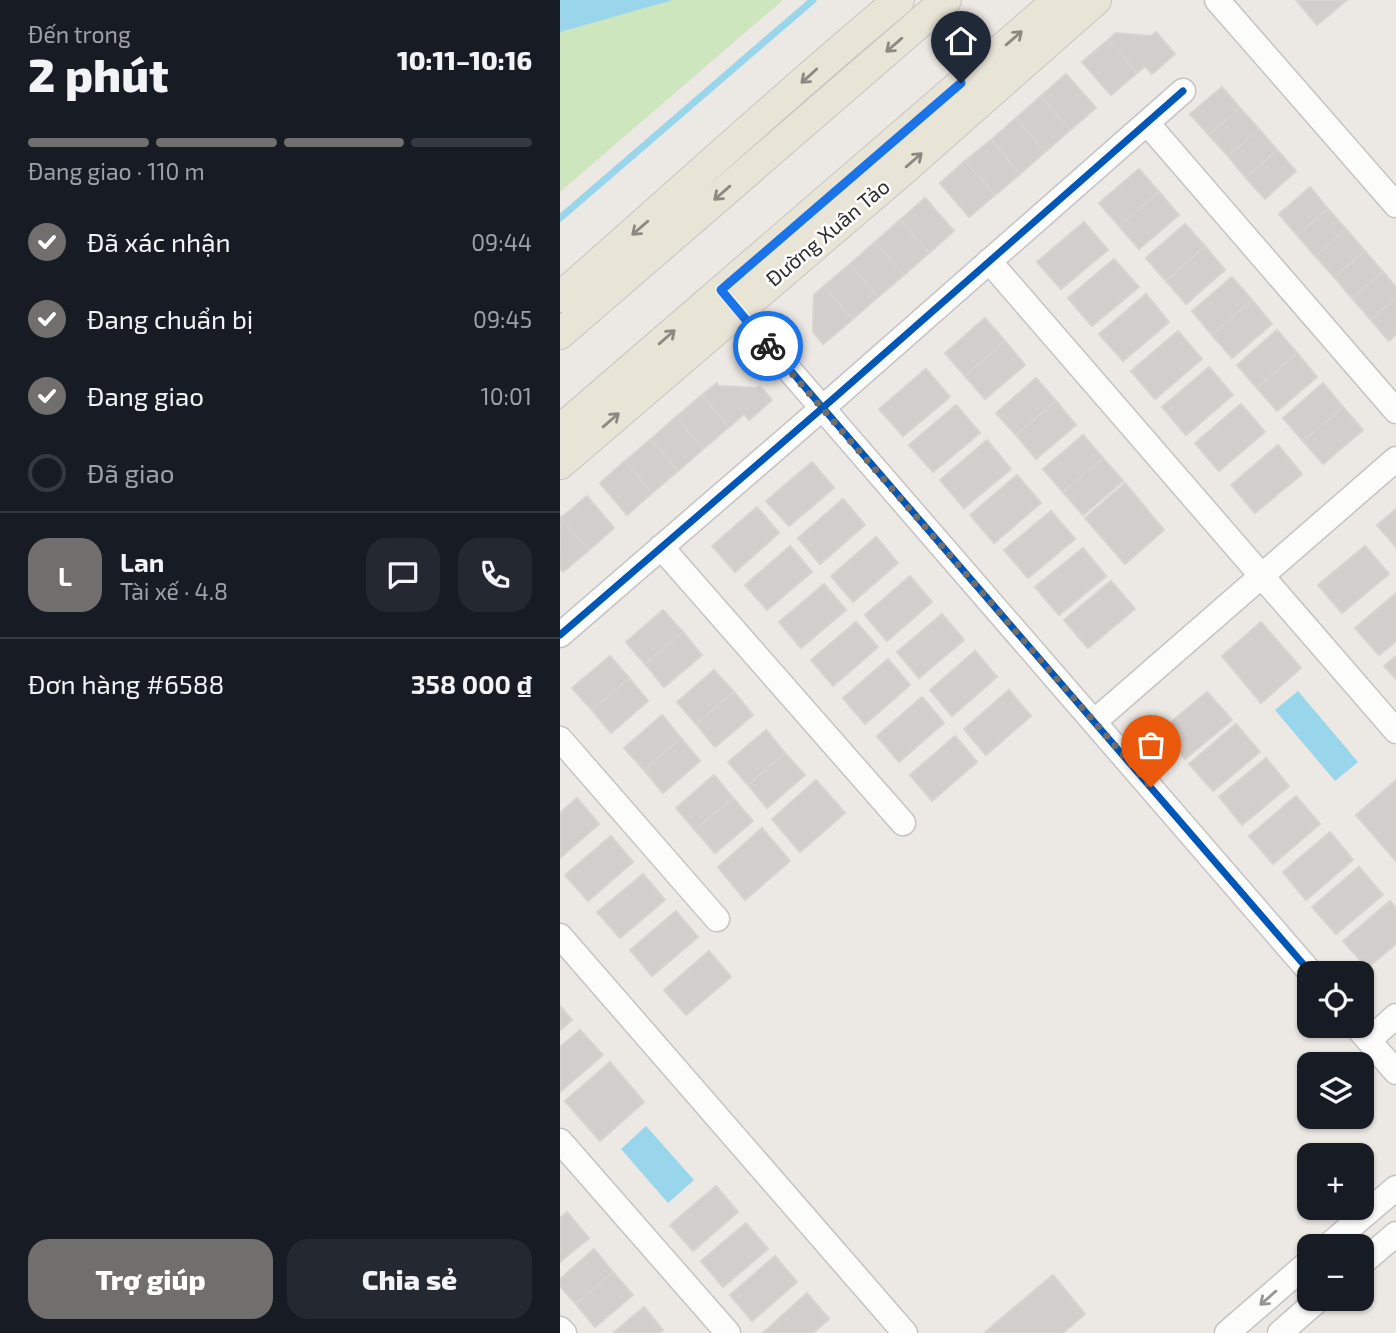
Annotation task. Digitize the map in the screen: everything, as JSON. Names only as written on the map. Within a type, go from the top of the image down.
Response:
[{"type":"main road","points":[[560,298],[683,191],[824,62],[899,0]]},
{"type":"main road","points":[[560,334],[946,0]]},
{"type":"main road","name":"Đường Xuân Tảo","points":[[560,464],[729,301],[1058,0]]},
{"type":"main road","name":"Đường Xuân Tảo","points":[[560,430],[729,301],[1096,0]]},
{"type":"street","points":[[1217,0],[1396,205]]},
{"type":"street","points":[[560,635],[1184,91]]},
{"type":"street","points":[[1147,122],[1396,411]]},
{"type":"street","points":[[989,261],[1396,731]]},
{"type":"street","points":[[729,301],[1301,961]]},
{"type":"street","points":[[1095,721],[1396,459]]},
{"type":"street","points":[[661,547],[902,823]]},
{"type":"street","points":[[560,739],[717,919]]},
{"type":"street","points":[[560,936],[905,1333]]},
{"type":"street","points":[[1374,1027],[1396,1016]]},
{"type":"street","points":[[1367,1038],[1396,1072]]},
{"type":"street","points":[[560,1141],[728,1333]]},
{"type":"street","points":[[1342,1234],[1396,1188]]},
{"type":"street","points":[[1374,1253],[1396,1234]]},
{"type":"street","points":[[1227,1333],[1297,1272]]},
{"type":"street","points":[[1280,1333],[1305,1311]]},
{"type":"street","points":[[560,1329],[564,1333]]},
{"type":"green space","points":[[560,0],[783,0],[560,192]]},
{"type":"water","points":[[560,0],[673,0],[560,32]]},
{"type":"water","points":[[1298,691],[1358,762],[1335,781],[1275,710]]},
{"type":"water","points":[[646,1126],[694,1180],[668,1203],[621,1149]]},
{"type":"building","points":[[1296,0],[1347,0],[1317,25]]},
{"type":"building","points":[[1156,32],[1175,54],[1152,74],[1145,66],[1137,73],[1108,40],[1116,33],[1151,36]]},
{"type":"building","points":[[1108,40],[1137,73],[1111,95],[1082,62]]},
{"type":"building","points":[[1066,74],[1096,108],[1070,130],[1041,96]]},
{"type":"building","points":[[1222,87],[1240,108],[1209,135],[1190,114]]},
{"type":"building","points":[[1041,96],[1070,130],[1045,152],[1016,118]]},
{"type":"building","points":[[1240,108],[1259,129],[1228,156],[1209,135]]},
{"type":"building","points":[[1016,118],[1045,152],[1020,174],[991,140]]},
{"type":"building","points":[[1259,129],[1277,150],[1246,178],[1228,156]]},
{"type":"building","points":[[991,140],[1020,174],[995,195],[965,161]]},
{"type":"building","points":[[1277,150],[1296,171],[1265,199],[1246,178]]},
{"type":"building","points":[[965,161],[995,195],[969,217],[940,183]]},
{"type":"building","points":[[1139,169],[1159,192],[1119,226],[1099,203]]},
{"type":"building","points":[[1310,187],[1328,209],[1297,235],[1279,214]]},
{"type":"building","points":[[1159,192],[1179,215],[1139,249],[1119,226]]},
{"type":"building","points":[[925,198],[954,231],[929,253],[900,220]]},
{"type":"building","points":[[1328,209],[1346,229],[1315,256],[1297,235]]},
{"type":"building","points":[[900,220],[929,253],[904,275],[875,242]]},
{"type":"building","points":[[1084,222],[1108,250],[1061,289],[1037,262]]},
{"type":"building","points":[[1185,224],[1205,246],[1166,281],[1146,258]]},
{"type":"building","points":[[1346,229],[1365,251],[1334,277],[1315,256]]},
{"type":"building","points":[[875,242],[904,275],[878,297],[850,264]]},
{"type":"building","points":[[1205,246],[1225,270],[1186,304],[1166,281]]},
{"type":"building","points":[[1365,251],[1383,272],[1352,298],[1334,277]]},
{"type":"building","points":[[1114,259],[1139,287],[1092,326],[1068,298]]},
{"type":"building","points":[[850,264],[878,297],[853,319],[824,286]]},
{"type":"building","points":[[1383,272],[1396,287],[1396,297],[1371,320],[1352,298]]},
{"type":"building","points":[[1232,277],[1252,300],[1212,335],[1192,311]]},
{"type":"building","points":[[824,286],[853,319],[823,344],[813,332],[814,295]]},
{"type":"building","points":[[1146,294],[1169,322],[1123,361],[1099,334]]},
{"type":"building","points":[[1396,297],[1396,334],[1389,341],[1371,320]]},
{"type":"building","points":[[1252,300],[1272,324],[1232,358],[1212,335]]},
{"type":"building","points":[[985,318],[1005,341],[965,376],[945,353]]},
{"type":"building","points":[[1277,330],[1297,353],[1257,388],[1237,365]]},
{"type":"building","points":[[1178,331],[1202,359],[1155,399],[1131,371]]},
{"type":"building","points":[[1005,341],[1025,365],[985,399],[965,376]]},
{"type":"building","points":[[1297,353],[1317,377],[1277,411],[1257,388]]},
{"type":"building","points":[[1209,367],[1233,395],[1186,435],[1162,407]]},
{"type":"building","points":[[926,369],[950,397],[903,436],[879,409]]},
{"type":"building","points":[[1036,378],[1056,401],[1016,435],[996,413]]},
{"type":"building","points":[[717,383],[719,386],[760,386],[772,400],[749,420],[744,414],[729,427],[702,395]]},
{"type":"building","points":[[1323,383],[1343,407],[1303,441],[1283,418]]},
{"type":"building","points":[[702,395],[729,427],[703,449],[676,417]]},
{"type":"building","points":[[1056,401],[1076,425],[1036,459],[1016,435]]},
{"type":"building","points":[[1241,404],[1265,432],[1219,471],[1195,443]]},
{"type":"building","points":[[956,405],[980,433],[933,472],[909,445]]},
{"type":"building","points":[[1343,407],[1363,430],[1323,464],[1303,441]]},
{"type":"building","points":[[676,417],[703,449],[678,471],[651,439]]},
{"type":"building","points":[[1083,435],[1103,458],[1063,492],[1043,469]]},
{"type":"building","points":[[651,439],[678,471],[652,493],[625,461]]},
{"type":"building","points":[[987,440],[1011,469],[964,508],[940,480]]},
{"type":"building","points":[[1278,445],[1302,474],[1255,513],[1231,485]]},
{"type":"building","points":[[1103,458],[1123,481],[1083,515],[1063,492]]},
{"type":"building","points":[[625,461],[652,493],[627,515],[600,483]]},
{"type":"building","points":[[812,462],[834,488],[789,526],[766,501]]},
{"type":"building","points":[[1017,475],[1041,503],[994,543],[970,515]]},
{"type":"building","points":[[1125,483],[1164,530],[1125,564],[1085,518]]},
{"type":"building","points":[[587,496],[614,528],[589,550],[561,518]]},
{"type":"building","points":[[843,499],[865,525],[820,564],[798,538]]},
{"type":"building","points":[[757,507],[779,533],[735,572],[712,546]]},
{"type":"building","points":[[1396,509],[1396,547],[1377,525]]},
{"type":"building","points":[[1051,511],[1075,539],[1028,578],[1004,550]]},
{"type":"building","points":[[561,518],[589,550],[563,572],[560,568]]},
{"type":"building","points":[[876,537],[898,563],[853,602],[831,576]]},
{"type":"building","points":[[790,546],[812,572],[767,610],[745,585]]},
{"type":"building","points":[[1365,546],[1389,574],[1342,613],[1318,585]]},
{"type":"building","points":[[1083,548],[1106,576],[1059,615],[1035,587]]},
{"type":"building","points":[[910,576],[932,602],[887,641],[865,615]]},
{"type":"building","points":[[1111,581],[1135,609],[1088,648],[1064,620]]},
{"type":"building","points":[[824,584],[846,610],[801,648],[779,622]]},
{"type":"building","points":[[1396,593],[1396,641],[1379,655],[1355,628]]},
{"type":"building","points":[[663,610],[683,632],[645,664],[626,642]]},
{"type":"building","points":[[942,614],[964,640],[919,678],[897,652]]},
{"type":"building","points":[[856,622],[878,647],[833,686],[811,660]]},
{"type":"building","points":[[1261,622],[1301,668],[1261,703],[1222,656]]},
{"type":"building","points":[[683,632],[702,655],[664,687],[645,664]]},
{"type":"building","points":[[975,651],[997,677],[952,716],[930,690]]},
{"type":"building","points":[[610,656],[629,678],[592,710],[572,688]]},
{"type":"building","points":[[1396,656],[1396,679],[1384,666]]},
{"type":"building","points":[[888,659],[910,685],[865,724],[843,698]]},
{"type":"building","points":[[714,670],[734,692],[696,724],[677,702]]},
{"type":"building","points":[[629,678],[648,701],[611,733],[592,710]]},
{"type":"building","points":[[1009,690],[1031,716],[986,755],[964,729]]},
{"type":"building","points":[[734,692],[753,715],[715,747],[696,724]]},
{"type":"building","points":[[1207,692],[1232,720],[1185,759],[1160,731]]},
{"type":"building","points":[[922,697],[944,723],[899,762],[877,736]]},
{"type":"building","points":[[662,715],[681,738],[644,770],[624,748]]},
{"type":"building","points":[[1236,724],[1260,752],[1213,791],[1189,764]]},
{"type":"building","points":[[766,730],[785,753],[748,785],[728,762]]},
{"type":"building","points":[[955,736],[977,762],[932,801],[910,775]]},
{"type":"building","points":[[681,738],[700,761],[663,793],[644,770]]},
{"type":"building","points":[[785,753],[805,775],[767,808],[748,785]]},
{"type":"building","points":[[1266,758],[1289,786],[1242,825],[1219,797]]},
{"type":"building","points":[[714,775],[733,798],[695,830],[676,808]]},
{"type":"building","points":[[816,780],[845,813],[800,852],[772,819]]},
{"type":"building","points":[[1396,780],[1396,861],[1356,815]]},
{"type":"building","points":[[1296,796],[1320,824],[1273,864],[1249,836]]},
{"type":"building","points":[[577,798],[599,824],[560,858],[560,813]]},
{"type":"building","points":[[733,798],[753,821],[715,853],[695,830]]},
{"type":"building","points":[[762,828],[790,861],[745,900],[718,867]]},
{"type":"building","points":[[1330,832],[1353,860],[1306,900],[1283,872]]},
{"type":"building","points":[[611,836],[633,862],[588,901],[565,875]]},
{"type":"building","points":[[1359,867],[1383,895],[1336,934],[1312,907]]},
{"type":"building","points":[[643,874],[665,900],[620,938],[597,912]]},
{"type":"building","points":[[1390,901],[1396,908],[1396,944],[1374,962],[1361,961],[1343,941]]},
{"type":"building","points":[[676,911],[698,937],[652,976],[630,950]]},
{"type":"building","points":[[709,951],[731,977],[686,1015],[664,990]]},
{"type":"building","points":[[560,1006],[572,1020],[560,1030]]},
{"type":"building","points":[[580,1030],[603,1055],[560,1092],[560,1047]]},
{"type":"building","points":[[610,1062],[644,1102],[600,1141],[565,1101]]},
{"type":"building","points":[[716,1186],[738,1212],[693,1251],[670,1225]]},
{"type":"building","points":[[567,1212],[589,1238],[560,1262],[560,1218]]},
{"type":"building","points":[[746,1223],[768,1249],[723,1287],[701,1261]]},
{"type":"building","points":[[594,1249],[613,1272],[576,1304],[560,1286],[560,1279]]},
{"type":"building","points":[[775,1256],[797,1282],[752,1321],[730,1295]]},
{"type":"building","points":[[613,1272],[633,1295],[595,1327],[576,1304]]},
{"type":"building","points":[[1053,1275],[1085,1314],[1063,1333],[984,1333]]},
{"type":"building","points":[[807,1293],[829,1319],[813,1333],[763,1333]]},
{"type":"building","points":[[644,1307],[663,1330],[659,1333],[613,1333]]},
{"type":"waterway","points":[[560,218],[813,0]]},
{"type":"cycle path","points":[[560,635],[1183,91]]},
{"type":"cycle path","points":[[721,290],[1301,961]]},
{"type":"way so far","points":[[768,346],[1151,787]]},
{"type":"route","points":[[768,346],[721,290],[961,83]]}]
